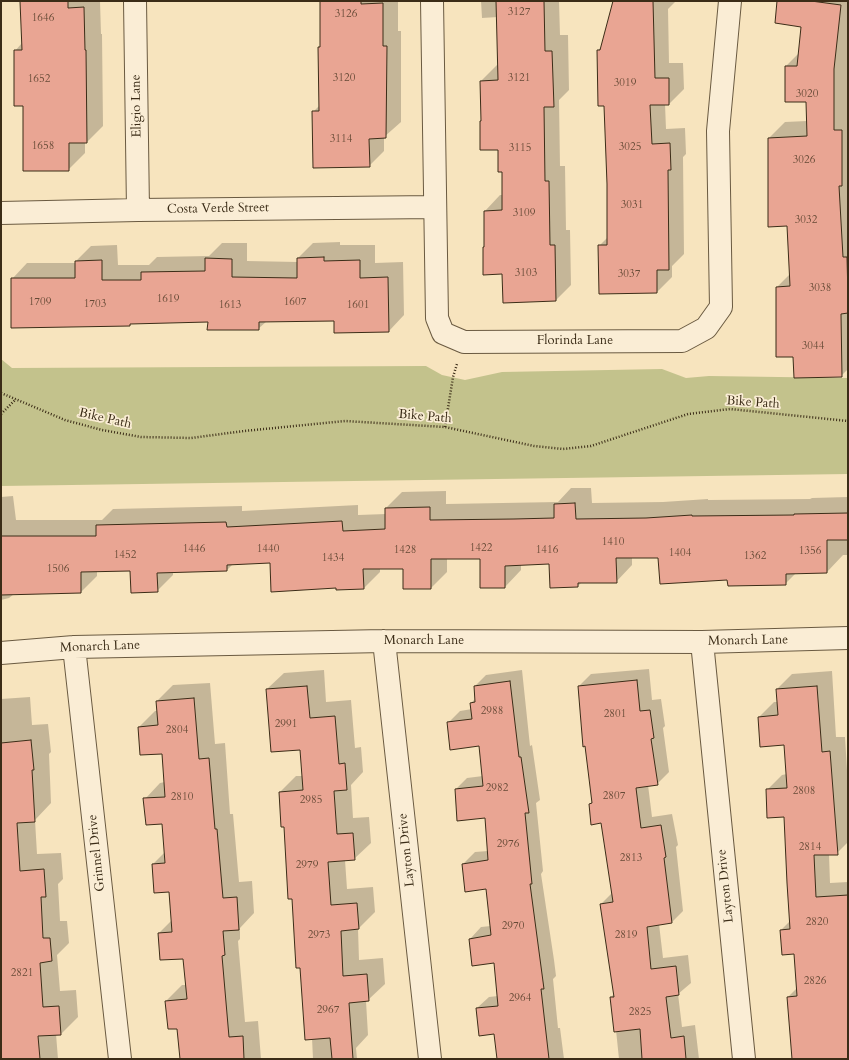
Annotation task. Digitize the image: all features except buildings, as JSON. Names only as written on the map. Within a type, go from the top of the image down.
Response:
[{"type":"street","name":"Eligio Lane","points":[[135,1],[138,210]]},
{"type":"street","name":"Florinda Lane","points":[[432,1],[437,318],[443,333],[464,342],[682,341],[706,328],[721,307],[718,131],[730,1]]},
{"type":"street","name":"Costa Verde Street","points":[[1,213],[435,207]]},
{"type":"street","name":"Monarch Lane","points":[[1,653],[74,647],[384,641],[702,642],[848,638]]},
{"type":"street","name":"Layton Drive","points":[[384,641],[430,1059]]},
{"type":"street","name":"Layton Drive","points":[[702,642],[744,1059]]},
{"type":"street","name":"Grinnel Drive","points":[[74,647],[120,1059]]},
{"type":"path","points":[[444,427],[452,377],[464,342]]},
{"type":"path","name":"Bike Path","points":[[1,393],[65,420],[102,430],[141,437],[191,438],[244,431],[345,422],[444,427],[534,446],[563,449],[591,446],[688,414],[730,409],[848,422]]},
{"type":"path","points":[[1,414],[16,399]]},
{"type":"shaded area","points":[[1,359],[12,368],[426,366],[442,375],[465,380],[502,372],[662,369],[686,378],[709,376],[848,378],[848,474],[1,486]]}]
